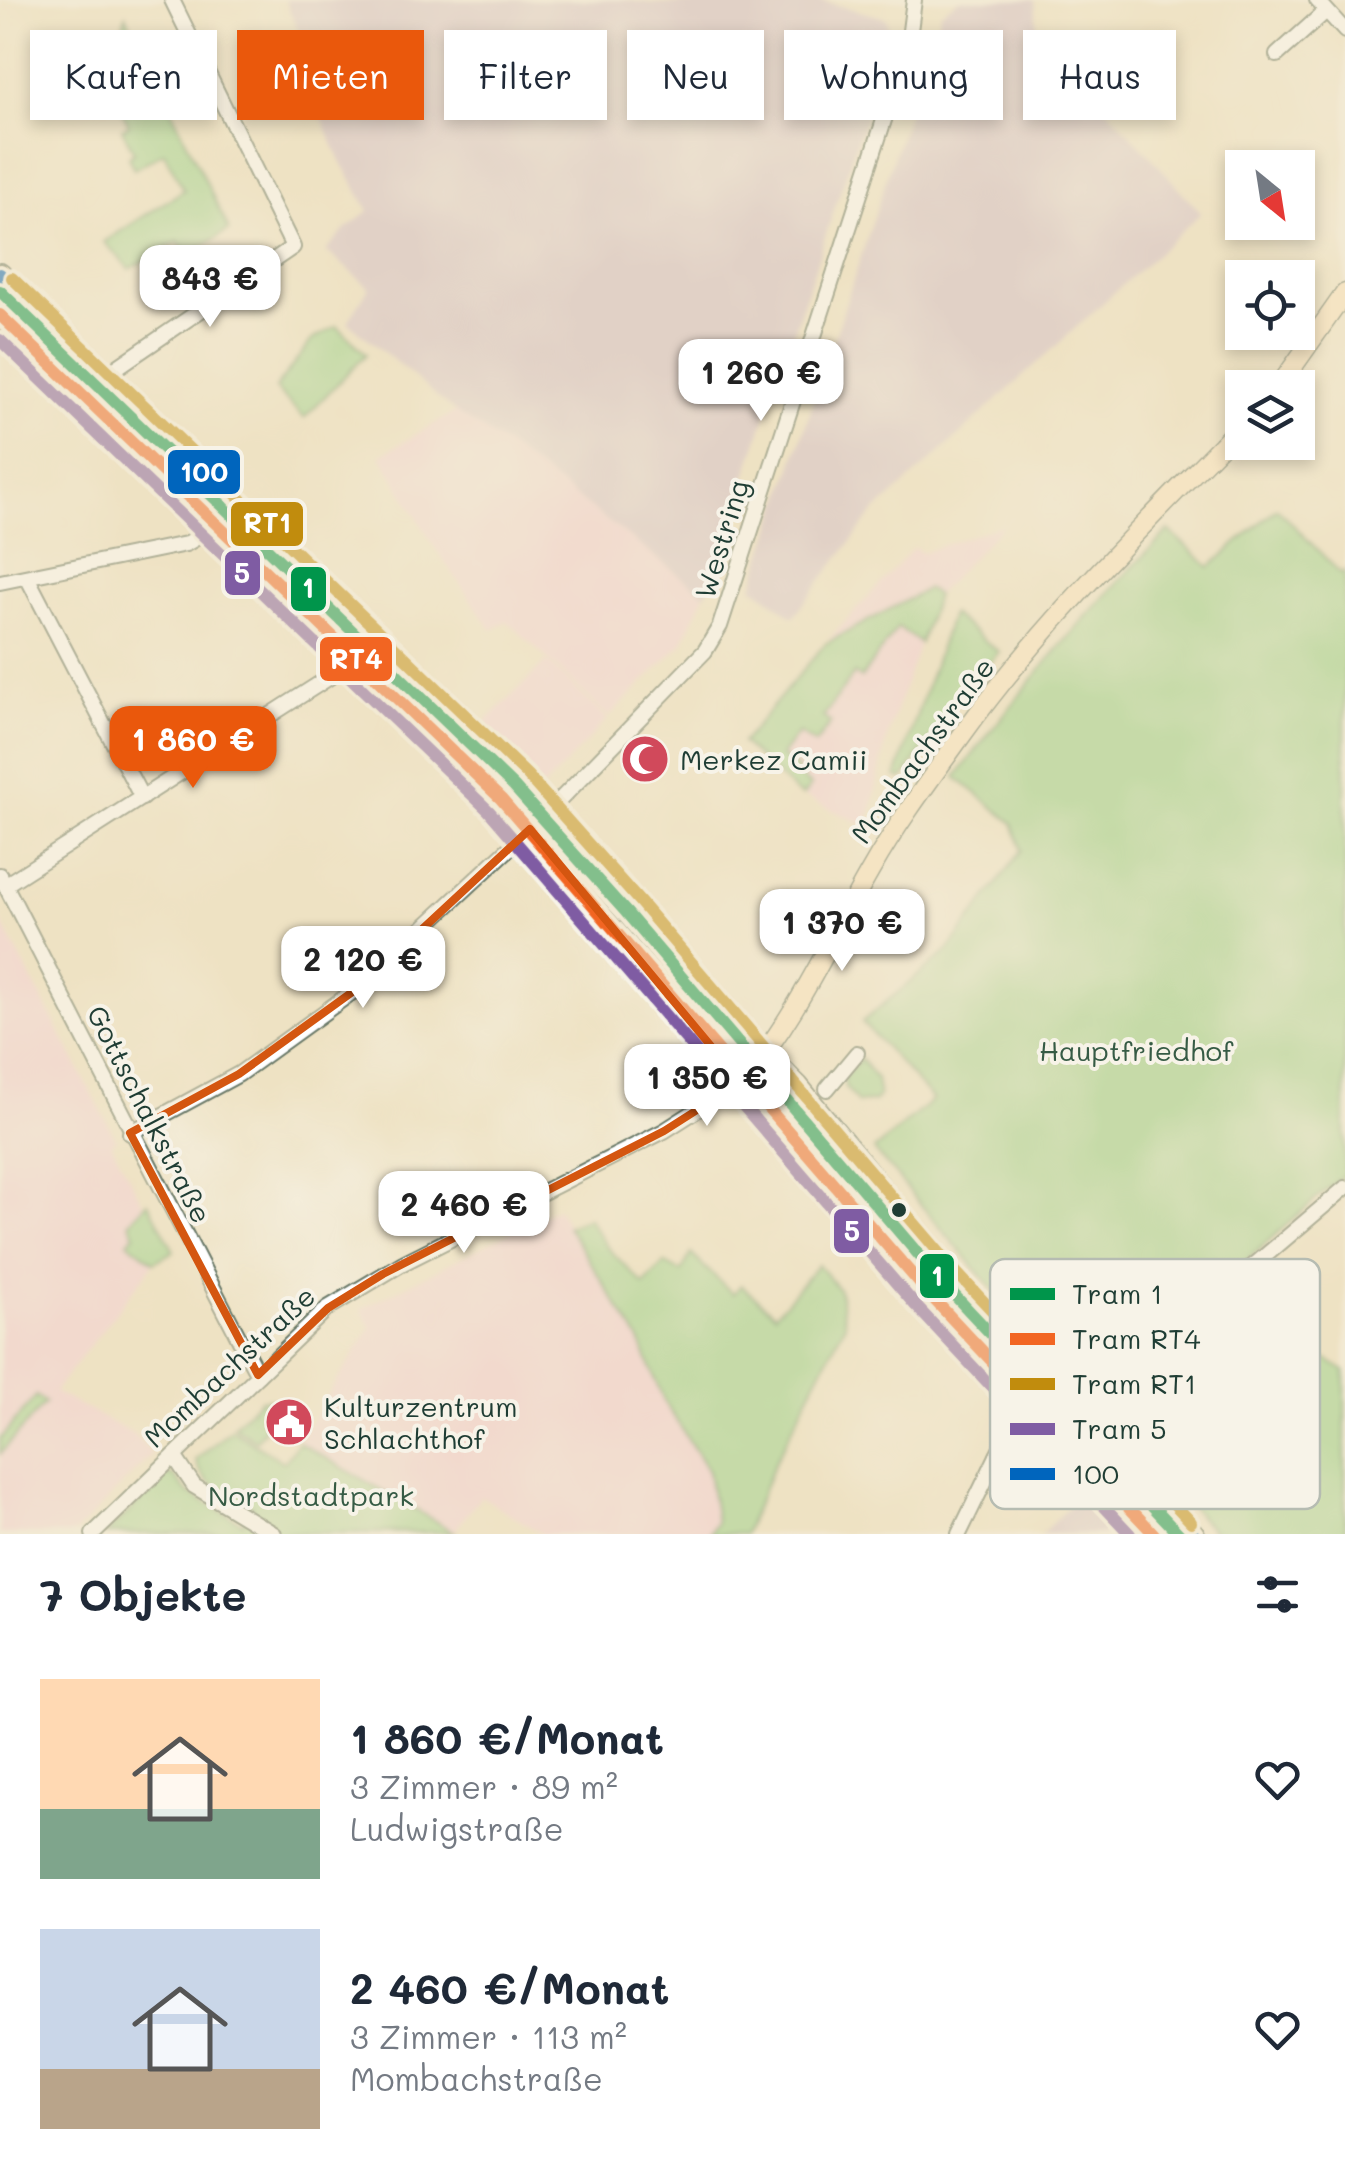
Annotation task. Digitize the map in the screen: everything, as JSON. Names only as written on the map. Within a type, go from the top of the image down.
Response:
[{"type":"main road","points":[[0,274],[551,810],[728,1018],[802,1091],[990,1314]]},
{"type":"main road","points":[[0,315],[530,829],[741,1082],[990,1360]]},
{"type":"main road","points":[[1131,1509],[1155,1534]]},
{"type":"main road","points":[[1170,1509],[1194,1534]]},
{"type":"street","points":[[104,377],[292,247],[172,0]]},
{"type":"street","name":"Westring","points":[[551,810],[705,651],[720,626],[908,46],[914,0]]},
{"type":"street","points":[[1277,55],[1322,6],[1345,31]]},
{"type":"street","points":[[1291,370],[1345,293]]},
{"type":"street","name":"Mombachstraße","points":[[93,1534],[328,1308],[382,1274],[664,1130],[741,1082],[764,1056],[806,989],[873,865],[964,732],[1018,663],[1225,442]]},
{"type":"street","points":[[0,582],[186,544],[218,525]]},
{"type":"street","points":[[27,577],[142,798]]},
{"type":"street","points":[[2,880],[142,798],[358,660]]},
{"type":"street","points":[[130,1132],[239,1074],[362,985],[530,829]]},
{"type":"street","name":"Gottschalkstraße","points":[[2,880],[258,1375]]},
{"type":"street","points":[[827,1089],[847,1060],[857,1053]]},
{"type":"street","points":[[1261,1259],[1345,1188]]},
{"type":"street","points":[[174,1456],[194,1486],[274,1534]]},
{"type":"street","points":[[959,1534],[990,1470]]},
{"type":"highlighted area","points":[[530,829],[741,1082],[664,1131],[383,1274],[328,1308],[258,1375],[130,1133],[239,1074],[362,985]]},
{"type":"shaded area","points":[[285,0],[622,0],[664,4],[819,0],[886,18],[890,30],[784,30],[784,120],[864,120],[705,594],[506,445],[455,412],[348,322],[369,287],[326,251],[369,211],[323,120],[424,120],[424,30],[298,30]]},
{"type":"shaded area","points":[[958,0],[1035,0],[1037,30],[1023,30],[1023,120],[1118,120],[1201,213],[872,515],[793,617],[753,586],[906,120],[1003,120],[1003,30],[935,30],[941,12]]},
{"type":"shaded area","points":[[455,412],[506,445],[705,594],[682,644],[609,717],[507,621],[492,630],[434,546],[381,455]]},
{"type":"shaded area","points":[[1004,524],[936,595],[887,737],[865,825],[796,793],[742,743],[914,547],[922,553]]},
{"type":"shaded area","points":[[547,661],[608,719],[542,789],[479,728]]},
{"type":"shaded area","points":[[0,919],[116,1139],[111,1143],[174,1251],[157,1259],[54,1392],[135,1435],[152,1454],[74,1534],[0,1534]]},
{"type":"shaded area","points":[[557,1208],[640,1341],[664,1401],[708,1471],[716,1523],[709,1534],[542,1534],[481,1496],[454,1532],[298,1442],[371,1328],[361,1309]]},
{"type":"shaded area","points":[[1066,1509],[1102,1509],[1128,1534],[1041,1534]]},
{"type":"green space","points":[[126,15],[133,30],[122,30]]},
{"type":"green space","points":[[126,120],[176,120],[229,230],[200,248],[203,255],[191,261],[178,242],[130,269],[104,242],[184,190],[164,152],[134,169],[128,157],[134,152],[122,129],[129,125]]},
{"type":"green space","points":[[337,326],[366,354],[304,418],[275,389],[312,340]]},
{"type":"green space","name":"Hauptfriedhof","points":[[1277,508],[1341,574],[1345,571],[1345,1174],[1248,1259],[990,1259],[990,1286],[874,1150],[933,1100],[862,1022],[948,951],[1022,850],[1013,823],[956,777],[1084,619],[1169,531],[1210,567]]},
{"type":"green space","points":[[927,589],[936,595],[920,643],[898,627],[861,678],[854,674],[823,717],[831,723],[815,744],[798,733],[781,756],[811,786],[803,796],[796,793],[742,743],[825,644]]},
{"type":"green space","points":[[951,614],[999,652],[955,704],[903,779],[896,777]]},
{"type":"green space","points":[[861,1059],[876,1079],[879,1097],[874,1102],[858,1103],[845,1087],[844,1076]]},
{"type":"green space","points":[[148,1202],[174,1251],[154,1262],[128,1242],[135,1235],[129,1222]]},
{"type":"green space","points":[[588,1218],[607,1247],[644,1285],[664,1263],[681,1272],[691,1254],[733,1294],[741,1285],[775,1314],[818,1265],[839,1290],[845,1324],[775,1462],[744,1534],[709,1534],[716,1522],[708,1471],[664,1401],[640,1341],[567,1226]]},
{"type":"green space","name":"Hauptfriedhof","points":[[1320,1356],[1345,1371],[1345,1534],[1216,1534],[1192,1509],[1320,1509]]},
{"type":"green space","points":[[36,1396],[45,1403],[0,1454],[0,1439]]},
{"type":"green space","points":[[260,1400],[282,1402],[258,1438],[255,1440],[233,1426]]},
{"type":"green space","name":"Nordstadtpark","points":[[231,1429],[284,1462],[298,1442],[454,1532],[105,1534],[169,1474],[187,1492],[243,1523],[253,1507],[210,1483],[196,1460]]},
{"type":"tram line","name":"RT1","points":[[12,278],[527,775],[990,1308]]},
{"type":"tram line","name":"1","points":[[0,291],[514,787],[990,1333]]},
{"type":"tram line","name":"RT4","points":[[0,315],[501,799],[929,1294],[990,1359]]},
{"type":"tram line","name":"5","points":[[0,340],[489,811],[916,1306],[990,1385]]},
{"type":"tram line","name":"5","points":[[1107,1509],[1130,1534]]},
{"type":"tram line","name":"RT4","points":[[1131,1509],[1154,1534]]},
{"type":"tram line","name":"1","points":[[1155,1509],[1179,1534]]},
{"type":"tram line","name":"RT1","points":[[1179,1509],[1191,1522]]},
{"type":"transit line","name":"100","points":[[0,274],[551,809],[728,1018],[798,1086],[990,1314]]},
{"type":"transit line","name":"100","points":[[1170,1509],[1194,1534]]},
{"type":"place","name":"Merkez Camii","points":[[645,759]]},
{"type":"place","name":"Kulturzentrum Schlachthof","points":[[289,1422]]}]
